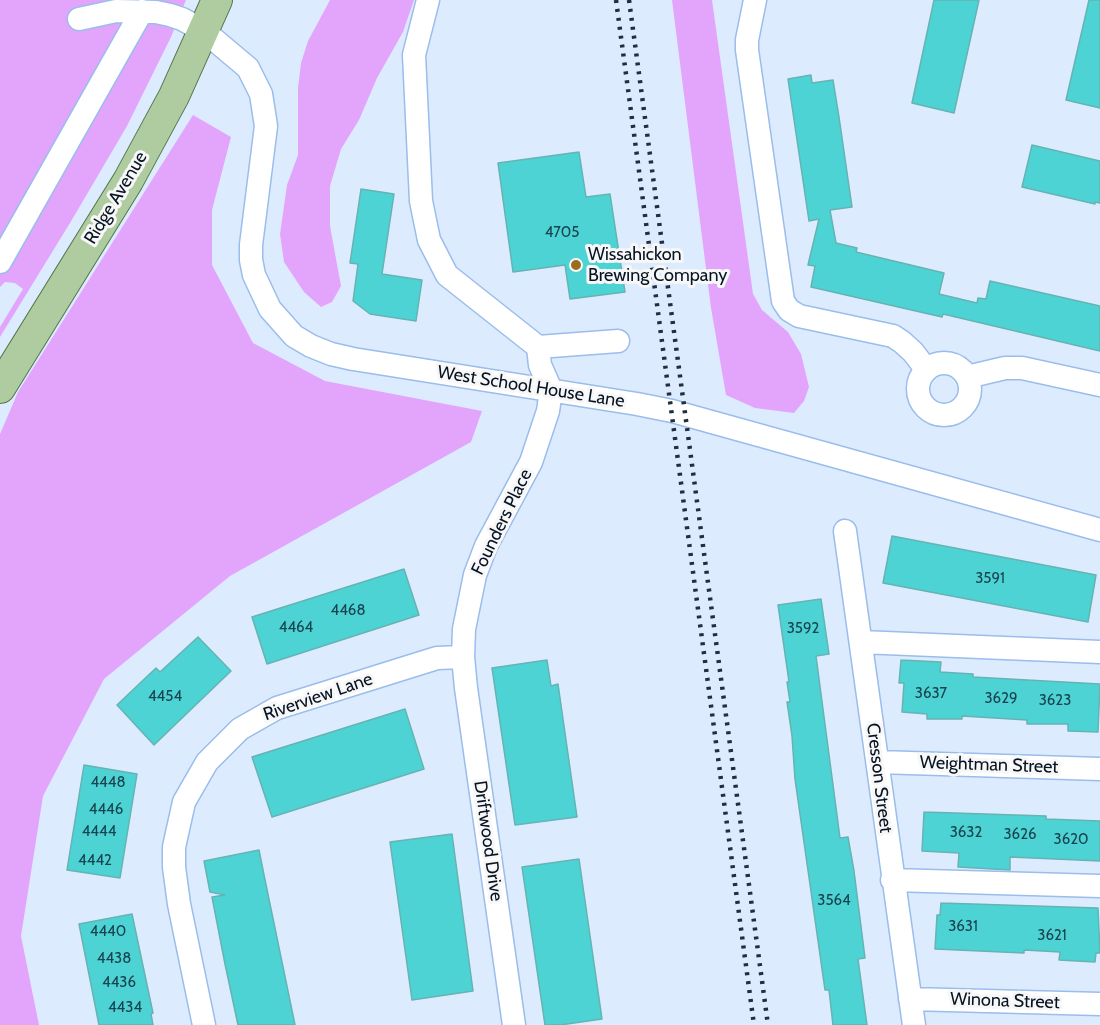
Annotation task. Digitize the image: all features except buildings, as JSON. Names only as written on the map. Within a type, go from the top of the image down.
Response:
[{"type":"main road","name":"Ridge Avenue","points":[[0,388],[128,181],[174,96],[217,0]]},
{"type":"street","points":[[429,0],[414,55],[420,201],[429,240],[447,275],[538,347],[618,341]]},
{"type":"street","points":[[755,0],[747,50],[783,301],[789,310],[799,316],[893,336],[908,347],[926,369]]},
{"type":"street","name":"West School House Lane","points":[[79,19],[116,11],[156,12],[176,17],[204,31],[248,68],[261,94],[266,126],[253,220],[251,260],[261,292],[270,309],[294,336],[311,346],[331,354],[672,411],[1100,530]]},
{"type":"street","points":[[0,262],[142,11]]},
{"type":"street","points":[[538,347],[540,365],[550,390]]},
{"type":"street","points":[[933,365],[957,366],[967,377],[970,392],[964,406],[951,414],[937,415],[925,407],[918,394],[918,385],[920,376],[926,369],[933,365]]},
{"type":"street","points":[[967,377],[1005,368],[1022,368],[1100,385]]},
{"type":"street","name":"Founders Place","points":[[463,657],[464,629],[475,575],[486,546],[531,462],[548,411],[550,390]]},
{"type":"street","name":"Cresson Street","points":[[845,531],[914,1025]]},
{"type":"street","points":[[861,642],[1100,652]]},
{"type":"street","name":"Riverview Lane","points":[[204,1025],[179,904],[174,847],[184,802],[207,762],[240,729],[277,708],[437,658],[463,657]]},
{"type":"street","name":"Driftwood Drive","points":[[463,657],[514,1025]]},
{"type":"street","name":"Weightman Street","points":[[878,762],[1100,769]]},
{"type":"street","points":[[892,880],[1100,886]]},
{"type":"street","name":"Winona Street","points":[[910,999],[1100,1004]]},
{"type":"shaded area","points":[[0,0],[186,0],[171,37],[127,126],[0,337],[0,327],[23,289],[15,283],[5,282],[0,287]]},
{"type":"shaded area","points":[[330,0],[414,0],[403,32],[377,78],[359,120],[341,149],[330,186],[330,226],[341,286],[332,302],[321,307],[304,292],[284,262],[280,234],[287,185],[298,155],[298,88],[301,63],[308,41]]},
{"type":"shaded area","points":[[672,0],[712,0],[753,294],[762,310],[788,332],[801,354],[809,387],[804,401],[794,413],[755,408],[726,395],[711,308]]},
{"type":"shaded area","points":[[193,115],[231,137],[212,210],[212,265],[253,343],[325,381],[482,411],[471,442],[230,576],[104,679],[43,796],[21,936],[39,1025],[0,1025],[0,434],[18,392]]},
{"type":"railway","points":[[616,0],[754,1025]]},
{"type":"railway","points":[[629,0],[768,1025]]},
{"type":"place","name":"Wissahickon Brewing Company","points":[[576,265]]}]
